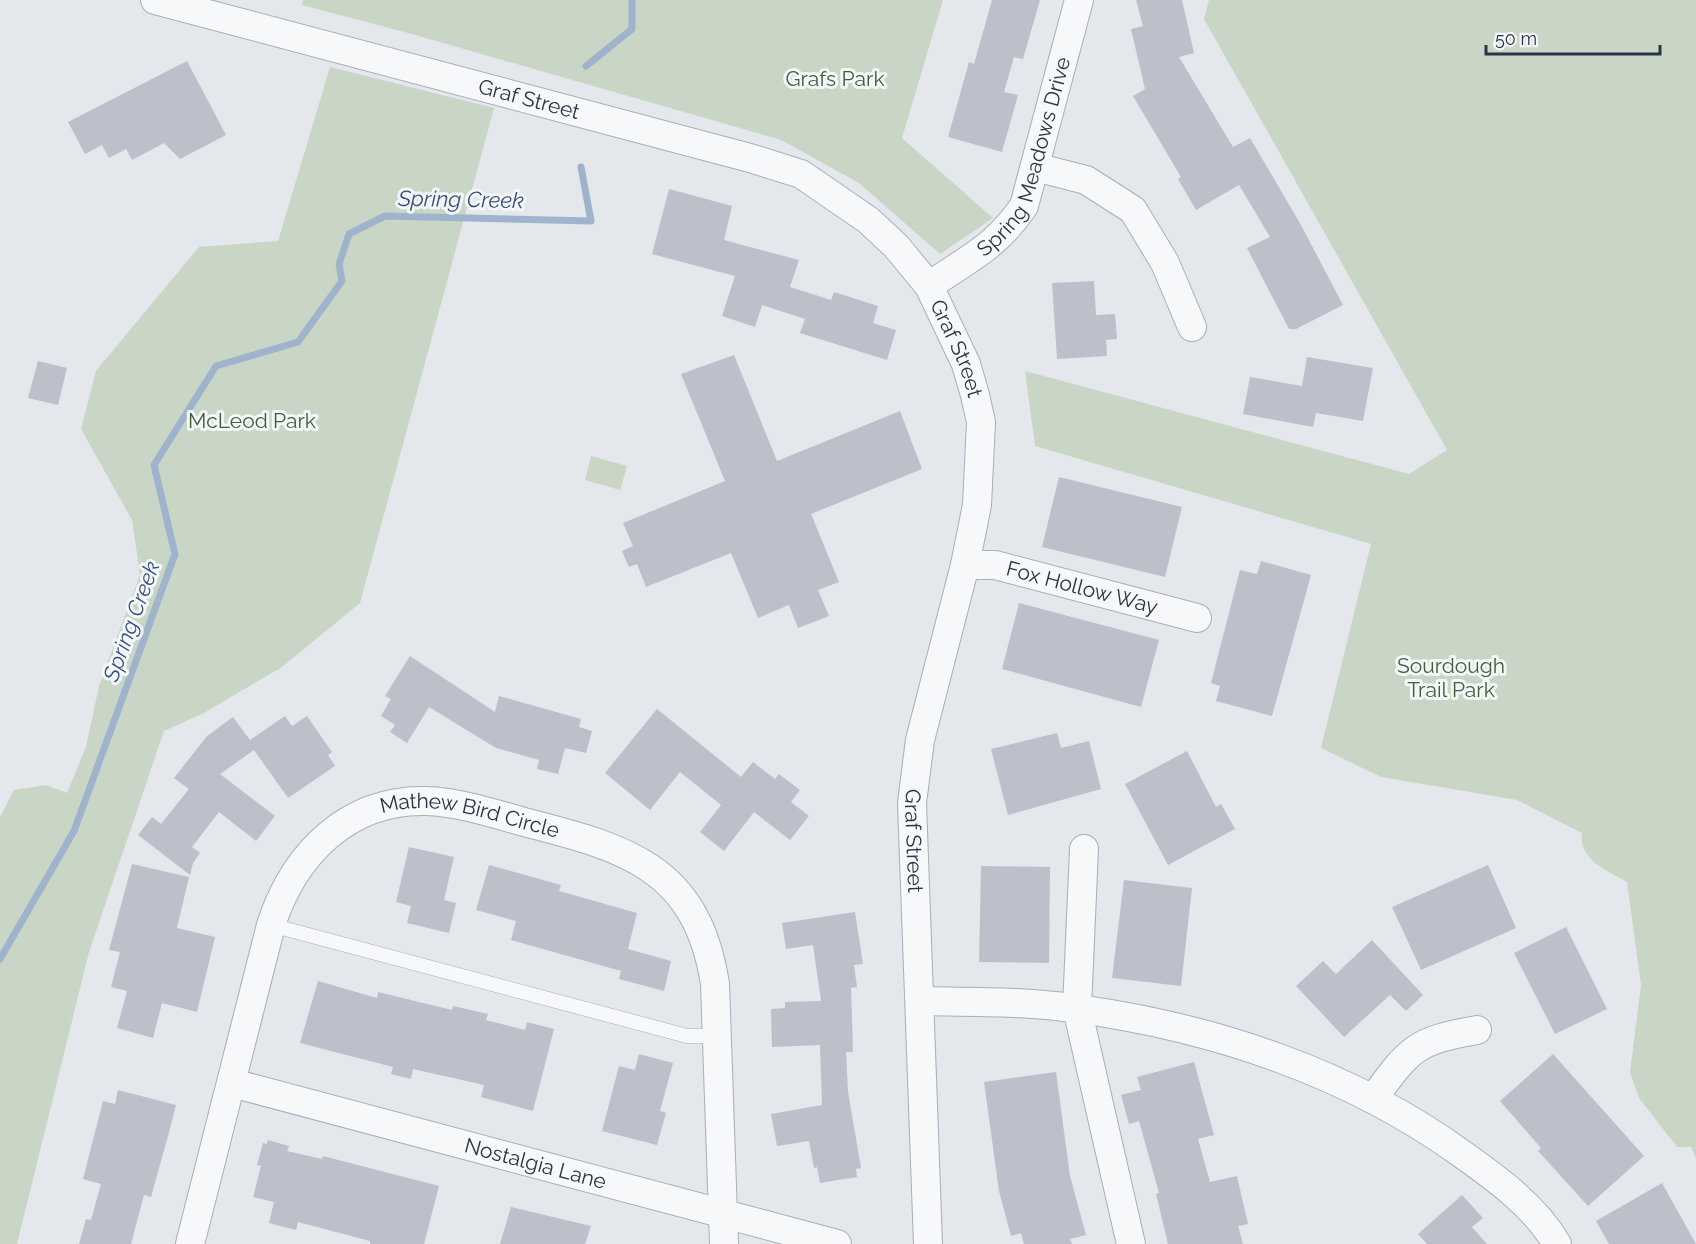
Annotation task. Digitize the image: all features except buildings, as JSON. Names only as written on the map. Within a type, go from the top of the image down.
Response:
[{"type":"street","name":"Graf Street","points":[[155,0],[693,142],[801,174],[868,220],[896,246],[929,286],[966,364],[981,422],[977,505],[965,565],[915,766],[912,814],[928,1244]]},
{"type":"street","name":"Spring Meadows Drive","points":[[929,286],[980,254],[1007,231],[1024,206],[1079,0]]},
{"type":"street","points":[[1035,167],[1086,180],[1133,210],[1165,263],[1192,327]]},
{"type":"street","name":"Fox Hollow Way","points":[[965,565],[995,565],[1197,618]]},
{"type":"street","name":"Mathew Bird Circle","points":[[192,1244],[271,925],[285,888],[295,870],[330,834],[352,819],[388,804],[425,801],[477,809],[615,848],[656,872],[675,889],[691,909],[711,958],[715,984],[724,1244]]},
{"type":"street","points":[[1084,849],[1077,1008],[1131,1244]]},
{"type":"street","points":[[920,1001],[1077,1008],[1217,1037],[1298,1065],[1373,1099],[1430,1131],[1508,1186],[1557,1244]]},
{"type":"street","points":[[1373,1099],[1413,1048],[1438,1037],[1477,1030]]},
{"type":"street","name":"Nostalgia Lane","points":[[232,1083],[837,1244]]},
{"type":"lane","points":[[271,925],[687,1036],[717,1036]]},
{"type":"green space","name":"Grafs Park","points":[[303,0],[943,0],[902,138],[993,218],[940,254],[859,183],[781,140],[412,34],[302,5]]},
{"type":"green space","name":"Sourdough Trail Park","points":[[1209,0],[1696,0],[1696,1159],[1691,1147],[1677,1147],[1639,1098],[1630,1072],[1641,985],[1627,882],[1603,869],[1589,857],[1582,842],[1582,833],[1517,800],[1381,777],[1321,748],[1371,544],[1035,446],[1025,371],[1409,474],[1447,450],[1204,19]]},
{"type":"green space","name":"McLeod Park","points":[[330,67],[494,108],[360,603],[282,667],[204,713],[164,731],[89,952],[17,1244],[0,1244],[0,817],[14,790],[46,785],[67,793],[86,747],[99,686],[140,575],[132,520],[81,429],[96,371],[199,247],[278,241]]},
{"type":"green space","points":[[591,456],[627,466],[620,490],[585,480]]},
{"type":"waterway","name":"Spring Creek","points":[[586,66],[632,29],[632,0]]},
{"type":"waterway","name":"Spring Creek","points":[[0,959],[74,831],[175,554],[154,465],[216,366],[298,342],[342,281],[339,264],[349,234],[385,216],[591,221],[581,167]]}]
